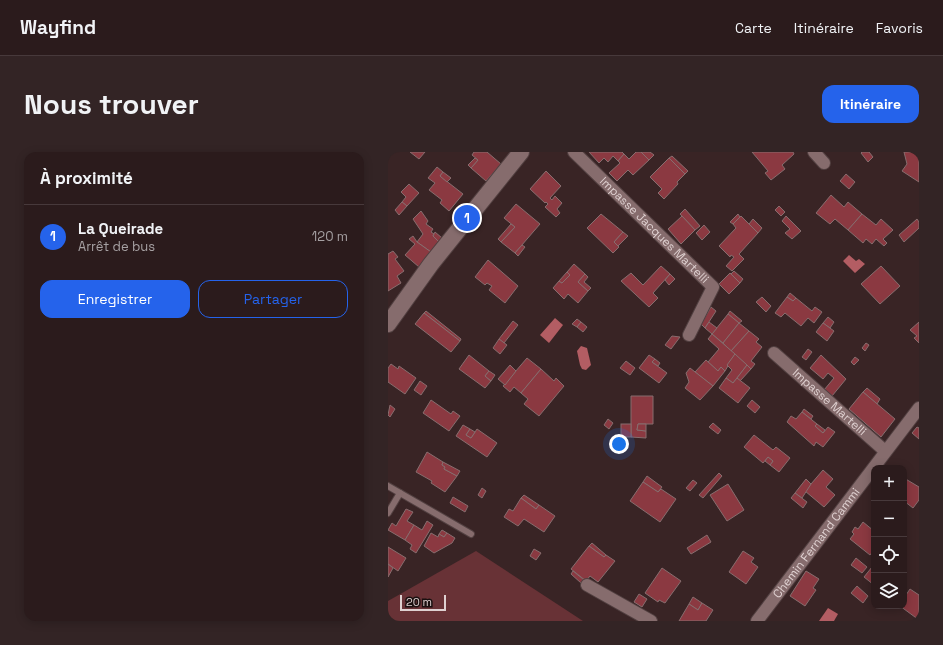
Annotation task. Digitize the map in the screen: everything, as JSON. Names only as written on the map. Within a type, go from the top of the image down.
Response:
[{"type":"street","points":[[388,324],[431,264],[521,152]]},
{"type":"street","name":"Impasse Jacques Martelli","points":[[574,152],[713,287],[689,335]]},
{"type":"street","points":[[814,152],[824,163]]},
{"type":"street","name":"Impasse Martelli","points":[[774,352],[885,451]]},
{"type":"street","name":"Chemin Fernand Cammi","points":[[757,621],[919,408]]},
{"type":"street","points":[[587,585],[651,621]]},
{"type":"lane","points":[[388,486],[472,534]]},
{"type":"lane","points":[[388,513],[400,493]]},
{"type":"shaded area","points":[[849,255],[856,261],[859,259],[865,264],[855,273],[843,261]]},
{"type":"shaded area","points":[[555,318],[563,325],[549,343],[540,335]]},
{"type":"shaded area","points":[[581,346],[587,348],[591,365],[586,370],[582,369],[580,365],[577,351]]},
{"type":"shaded area","points":[[476,551],[583,621],[388,621],[388,601]]},
{"type":"shaded area","points":[[828,608],[838,614],[834,621],[819,621]]},
{"type":"building","points":[[410,152],[425,152],[419,159]]},
{"type":"building","points":[[474,152],[487,152],[501,164],[486,181],[471,168],[478,160],[472,155]]},
{"type":"building","points":[[589,152],[622,152],[624,154],[618,161],[613,156],[608,162],[604,158],[599,163]]},
{"type":"building","points":[[636,152],[641,152],[649,160],[633,175],[628,170],[617,181],[609,173],[620,163],[618,161],[624,154],[629,159]]},
{"type":"building","points":[[641,152],[650,152],[654,155],[649,160]]},
{"type":"building","points":[[752,152],[793,152],[794,154],[782,165],[785,169],[771,180],[765,173],[768,171]]},
{"type":"building","points":[[869,152],[873,157],[868,162],[861,153]]},
{"type":"building","points":[[904,152],[919,152],[919,182],[902,171],[907,164]]},
{"type":"building","points":[[672,156],[688,171],[685,174],[669,158]]},
{"type":"building","points":[[475,158],[478,160],[471,168],[468,165]]},
{"type":"building","points":[[669,158],[685,174],[664,199],[658,193],[662,189],[650,177]]},
{"type":"building","points":[[437,167],[443,172],[440,176],[463,194],[449,211],[440,203],[442,200],[429,190],[435,183],[428,178]]},
{"type":"building","points":[[546,171],[561,186],[550,198],[552,200],[555,196],[562,203],[557,209],[560,213],[556,217],[545,207],[548,204],[530,189]]},
{"type":"building","points":[[443,172],[451,178],[447,182],[440,176]]},
{"type":"building","points":[[846,174],[855,182],[849,189],[840,181]]},
{"type":"building","points":[[409,184],[419,193],[407,206],[402,202],[406,197],[401,192]]},
{"type":"building","points":[[831,195],[844,207],[848,202],[862,214],[848,230],[835,219],[830,224],[816,213]]},
{"type":"building","points":[[402,202],[407,206],[399,215],[395,210]]},
{"type":"building","points":[[516,204],[540,224],[515,253],[501,242],[515,227],[504,218]]},
{"type":"building","points":[[779,206],[785,212],[781,216],[775,210]]},
{"type":"building","points":[[685,209],[700,226],[695,230],[680,214]]},
{"type":"building","points":[[421,211],[428,221],[426,224],[433,229],[431,232],[439,242],[431,252],[417,242],[423,234],[413,219]]},
{"type":"building","points":[[601,214],[623,232],[614,242],[619,247],[613,253],[587,228]]},
{"type":"building","points":[[738,214],[740,217],[733,224],[730,222]]},
{"type":"building","points":[[862,214],[876,225],[881,219],[893,230],[883,239],[887,243],[884,246],[876,239],[872,244],[866,239],[863,243],[848,230]]},
{"type":"building","points":[[682,216],[695,230],[681,244],[668,229]]},
{"type":"building","points":[[741,216],[758,233],[739,254],[744,259],[732,271],[726,266],[734,257],[731,255],[730,257],[719,246],[736,228],[733,224]]},
{"type":"building","points":[[786,216],[801,231],[792,239],[785,233],[790,229],[782,221]]},
{"type":"building","points":[[753,219],[762,228],[758,233],[749,224]]},
{"type":"building","points":[[917,219],[919,222],[919,228],[904,242],[899,235]]},
{"type":"building","points":[[511,224],[515,227],[501,242],[498,239]]},
{"type":"building","points":[[704,225],[710,232],[702,240],[696,233]]},
{"type":"building","points":[[435,232],[442,238],[439,242],[433,236]]},
{"type":"building","points":[[623,232],[628,236],[618,246],[614,242]]},
{"type":"building","points":[[413,236],[417,242],[431,252],[419,267],[405,255],[415,244],[409,239]]},
{"type":"building","points":[[522,245],[525,247],[518,256],[515,253]]},
{"type":"building","points":[[393,251],[398,257],[395,259],[404,271],[397,276],[401,283],[388,291],[388,254]]},
{"type":"building","points":[[488,260],[518,286],[505,303],[489,290],[492,286],[487,283],[485,285],[475,277]]},
{"type":"building","points":[[574,264],[585,274],[578,282],[588,291],[578,303],[568,294],[564,299],[553,288],[559,281],[562,283],[570,275],[567,272]]},
{"type":"building","points":[[661,266],[670,274],[653,293],[658,298],[649,307],[621,281],[631,273],[643,285]]},
{"type":"building","points":[[881,266],[900,286],[880,304],[861,284]]},
{"type":"building","points":[[734,271],[743,279],[740,283],[731,274]]},
{"type":"building","points":[[567,272],[570,275],[562,283],[559,281]]},
{"type":"building","points":[[730,273],[740,283],[729,294],[719,284]]},
{"type":"building","points":[[585,274],[588,277],[584,282],[591,288],[588,291],[578,282]]},
{"type":"building","points":[[670,274],[675,279],[669,285],[665,280]]},
{"type":"building","points":[[790,293],[796,298],[793,301],[787,297]]},
{"type":"building","points":[[762,297],[771,306],[766,312],[756,302]]},
{"type":"building","points":[[787,297],[793,301],[796,298],[812,311],[815,307],[822,312],[814,323],[808,318],[801,326],[785,313],[781,317],[775,313]]},
{"type":"building","points":[[711,307],[716,311],[705,328],[701,324]]},
{"type":"building","points":[[426,311],[461,339],[460,341],[424,313]]},
{"type":"building","points":[[730,311],[742,321],[739,323],[728,314]]},
{"type":"building","points":[[424,313],[460,341],[451,352],[415,324]]},
{"type":"building","points":[[728,314],[739,323],[723,343],[712,334]]},
{"type":"building","points":[[828,317],[834,322],[830,328],[823,323]]},
{"type":"building","points":[[577,319],[581,322],[577,327],[572,324]]},
{"type":"building","points":[[513,321],[518,325],[504,343],[499,339]]},
{"type":"building","points":[[581,322],[587,327],[583,332],[577,327]]},
{"type":"building","points":[[709,322],[717,328],[712,334],[705,328]]},
{"type":"building","points":[[919,322],[919,343],[914,338],[917,336],[910,330]]},
{"type":"building","points":[[739,323],[749,331],[731,351],[723,343]]},
{"type":"building","points":[[823,323],[834,331],[827,341],[816,332]]},
{"type":"building","points":[[749,331],[759,339],[756,342],[762,347],[751,361],[755,364],[751,369],[731,351]]},
{"type":"building","points":[[712,334],[735,354],[725,371],[721,367],[718,371],[708,362],[719,349],[708,339]]},
{"type":"building","points":[[672,336],[680,337],[671,349],[665,345]]},
{"type":"building","points":[[499,339],[507,345],[500,354],[493,348]]},
{"type":"building","points":[[866,343],[869,345],[865,351],[862,348]]},
{"type":"building","points":[[808,349],[812,352],[806,360],[802,357]]},
{"type":"building","points":[[735,354],[747,365],[733,383],[726,378],[732,370],[727,365]]},
{"type":"building","points":[[469,355],[489,371],[485,376],[491,381],[485,388],[459,369]]},
{"type":"building","points":[[649,355],[655,359],[652,362],[667,373],[659,383],[639,368]]},
{"type":"building","points":[[821,355],[846,379],[832,396],[824,390],[834,378],[828,373],[823,379],[810,368]]},
{"type":"building","points":[[855,357],[859,360],[854,365],[851,362]]},
{"type":"building","points":[[527,358],[541,369],[521,393],[514,387],[510,392],[503,386]]},
{"type":"building","points":[[655,359],[660,363],[658,366],[652,362]]},
{"type":"building","points":[[706,360],[718,371],[721,367],[725,371],[713,386],[695,372]]},
{"type":"building","points":[[626,361],[635,368],[630,375],[620,368]]},
{"type":"building","points":[[391,364],[398,369],[399,366],[416,378],[405,394],[388,382],[388,368]]},
{"type":"building","points":[[510,365],[516,371],[505,385],[498,379]]},
{"type":"building","points":[[747,365],[751,369],[740,381],[737,378]]},
{"type":"building","points":[[690,368],[713,386],[700,400],[685,388],[689,382],[686,373]]},
{"type":"building","points":[[541,369],[554,381],[556,378],[564,386],[539,416],[524,404],[528,399],[521,393]]},
{"type":"building","points":[[489,371],[495,375],[491,381],[485,376]]},
{"type":"building","points":[[726,378],[733,383],[737,378],[750,388],[738,403],[719,388]]},
{"type":"building","points":[[420,381],[427,386],[421,395],[414,390]]},
{"type":"building","points":[[867,388],[880,399],[877,404],[863,392]]},
{"type":"building","points":[[863,392],[895,419],[881,437],[849,409]]},
{"type":"building","points":[[631,396],[653,396],[653,424],[638,424],[637,430],[646,431],[646,438],[631,437]]},
{"type":"building","points":[[431,400],[451,414],[453,411],[460,416],[449,431],[423,413]]},
{"type":"building","points":[[752,400],[760,407],[755,413],[747,406]]},
{"type":"building","points":[[390,405],[395,409],[390,417],[388,415]]},
{"type":"building","points":[[804,409],[813,416],[811,419],[802,412]]},
{"type":"building","points":[[802,412],[817,424],[815,426],[823,433],[828,427],[835,432],[823,447],[816,442],[814,446],[787,422],[791,416],[796,419]]},
{"type":"building","points":[[608,419],[613,423],[609,429],[604,425]]},
{"type":"building","points":[[713,423],[721,430],[718,434],[709,427]]},
{"type":"building","points":[[621,424],[631,424],[631,437],[621,437]]},
{"type":"building","points":[[638,424],[646,424],[646,431],[637,430]]},
{"type":"building","points":[[817,424],[825,430],[823,433],[815,426]]},
{"type":"building","points":[[463,425],[470,429],[466,435],[471,438],[477,429],[497,443],[487,457],[456,436]]},
{"type":"building","points":[[917,427],[919,428],[919,439],[912,433]]},
{"type":"building","points":[[470,429],[475,432],[471,438],[466,435]]},
{"type":"building","points":[[754,435],[773,450],[776,447],[790,458],[779,472],[770,465],[773,461],[768,457],[763,463],[744,447]]},
{"type":"building","points":[[427,452],[443,462],[442,465],[445,467],[444,469],[457,476],[445,492],[431,483],[432,481],[416,472]]},
{"type":"building","points":[[768,457],[773,461],[770,465],[765,461]]},
{"type":"building","points":[[443,462],[460,471],[457,476],[444,469],[445,467],[442,465]]},
{"type":"building","points":[[823,470],[833,479],[826,487],[835,495],[824,507],[805,491]]},
{"type":"building","points":[[719,473],[722,476],[703,498],[699,495]]},
{"type":"building","points":[[647,476],[662,487],[658,492],[643,482]]},
{"type":"building","points":[[806,479],[811,484],[802,498],[795,493]]},
{"type":"building","points":[[693,480],[697,483],[690,491],[686,488]]},
{"type":"building","points":[[907,480],[919,487],[919,500],[913,508],[907,503]]},
{"type":"building","points":[[643,482],[658,492],[661,489],[676,499],[660,522],[630,501]]},
{"type":"building","points":[[728,484],[744,510],[727,521],[710,495]]},
{"type":"building","points":[[482,488],[486,491],[482,498],[478,495]]},
{"type":"building","points":[[795,493],[807,502],[803,508],[791,498]]},
{"type":"building","points":[[524,495],[539,505],[536,509],[521,498]]},
{"type":"building","points":[[453,497],[468,506],[465,512],[450,503]]},
{"type":"building","points":[[521,498],[536,509],[539,505],[555,516],[544,532],[524,519],[518,526],[504,517],[509,509],[513,511]]},
{"type":"building","points":[[406,509],[413,512],[407,521],[414,525],[405,540],[388,530],[392,523],[396,526]]},
{"type":"building","points":[[427,521],[433,525],[416,553],[410,549],[412,545],[405,540],[414,525],[422,530]]},
{"type":"building","points":[[863,522],[871,529],[870,555],[850,539],[854,534],[852,532],[855,527],[858,529]]},
{"type":"building","points":[[442,530],[447,533],[444,537],[439,534]]},
{"type":"building","points":[[431,533],[438,537],[439,534],[444,537],[447,533],[455,538],[452,543],[434,553],[424,546]]},
{"type":"building","points":[[707,535],[711,542],[691,554],[687,548]]},
{"type":"building","points":[[592,543],[606,555],[604,557],[589,546]]},
{"type":"building","points":[[589,546],[604,557],[606,555],[615,561],[598,582],[590,576],[586,581],[571,569]]},
{"type":"building","points":[[388,547],[406,558],[398,571],[388,564]]},
{"type":"building","points":[[534,549],[541,553],[536,560],[530,556]]},
{"type":"building","points":[[743,551],[754,558],[751,562],[758,567],[746,584],[729,572]]},
{"type":"building","points":[[856,558],[867,567],[862,573],[851,565]]},
{"type":"building","points":[[388,564],[393,568],[388,577]]},
{"type":"building","points":[[662,568],[681,581],[665,603],[659,600],[658,602],[645,593]]},
{"type":"building","points":[[871,568],[871,583],[864,577]]},
{"type":"building","points":[[573,571],[584,580],[581,583],[571,574]]},
{"type":"building","points":[[806,571],[819,579],[813,588],[816,590],[805,606],[790,596]]},
{"type":"building","points":[[857,586],[868,596],[863,603],[851,593]]},
{"type":"building","points":[[910,589],[919,595],[919,620],[904,609],[907,609],[907,594]]},
{"type":"building","points":[[639,594],[647,599],[642,607],[634,602]]},
{"type":"building","points":[[693,597],[702,603],[698,610],[689,604]]},
{"type":"building","points":[[702,603],[713,610],[706,621],[679,621],[689,604],[698,610]]},
{"type":"place","name":"La Queirade","points":[[467,218]]}]
